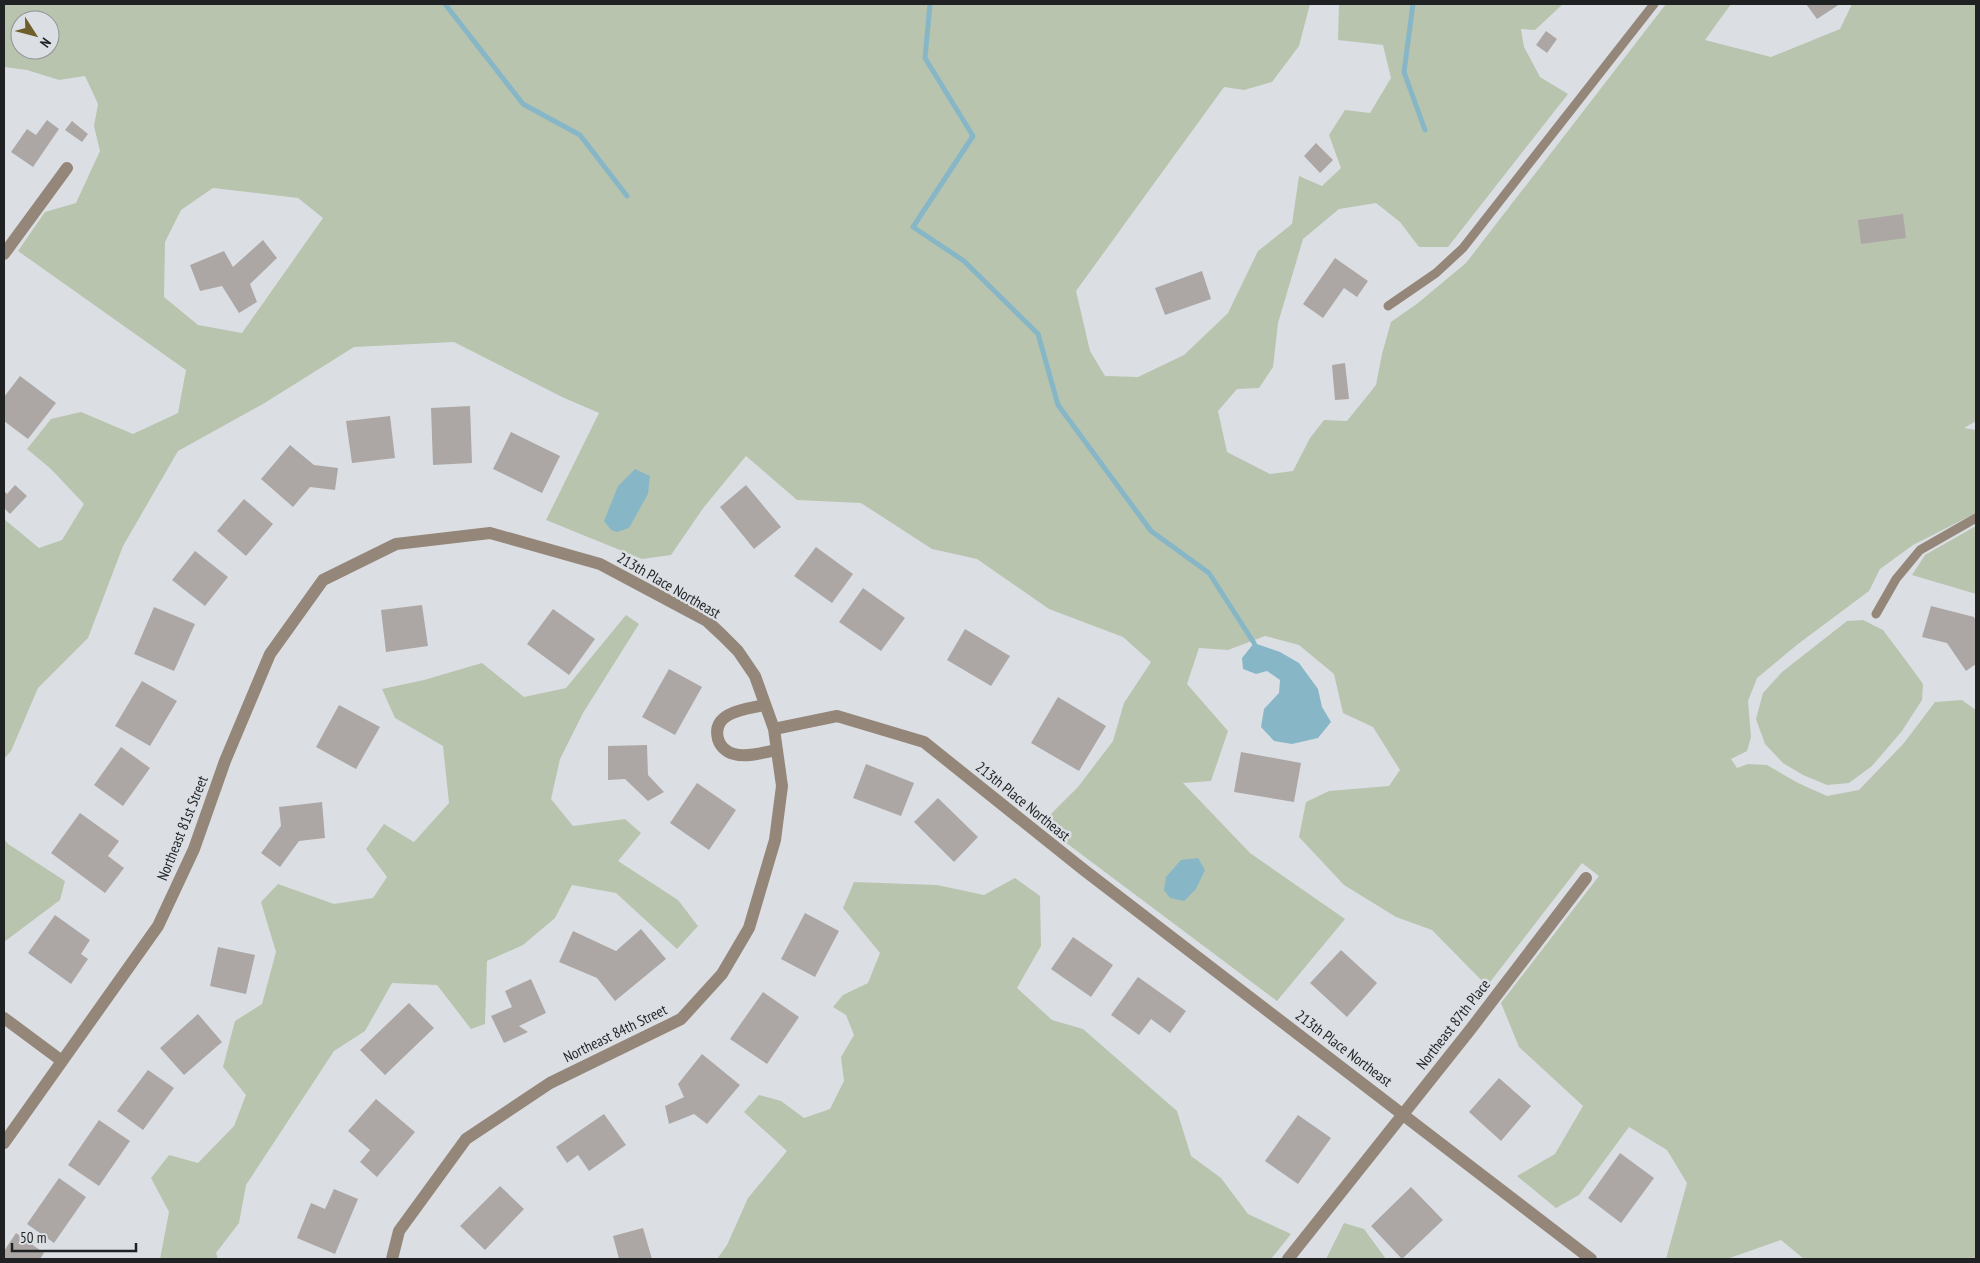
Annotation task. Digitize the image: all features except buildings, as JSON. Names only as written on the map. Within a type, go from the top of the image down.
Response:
[{"type":"street","points":[[4,254],[67,168]]},
{"type":"street","name":"213th Place Northeast","points":[[396,544],[490,533],[600,564],[707,621],[738,652],[755,676],[774,729],[837,716],[924,742],[1084,870],[1591,1259]]},
{"type":"street","name":"Northeast 81st Street","points":[[4,1143],[158,926],[194,849],[225,761],[270,654],[323,580],[396,544]]},
{"type":"street","points":[[765,704],[727,715],[718,726],[719,741],[728,752],[735,755],[777,750]]},
{"type":"street","name":"Northeast 84th Street","points":[[392,1259],[399,1231],[466,1139],[550,1083],[681,1019],[722,974],[749,928],[776,840],[782,786],[774,729]]},
{"type":"street","name":"Northeast 87th Place","points":[[1288,1259],[1402,1113],[1470,1030],[1586,878]]},
{"type":"street","points":[[4,1018],[62,1061]]},
{"type":"lane","points":[[1388,306],[1436,273],[1463,248],[1654,4]]},
{"type":"lane","points":[[1876,614],[1896,579],[1920,550],[1976,518]]},
{"type":"green space","points":[[4,4],[1310,4],[1299,46],[1272,82],[1244,90],[1224,87],[1076,291],[1090,351],[1105,376],[1138,377],[1184,355],[1228,313],[1258,251],[1292,224],[1299,176],[1322,186],[1341,168],[1329,135],[1345,110],[1370,113],[1391,78],[1383,45],[1338,40],[1339,4],[1563,4],[1535,30],[1521,29],[1524,47],[1540,77],[1568,94],[1448,247],[1419,247],[1400,222],[1376,203],[1339,209],[1303,239],[1278,323],[1273,367],[1259,388],[1237,389],[1218,411],[1227,452],[1270,474],[1293,471],[1310,438],[1324,420],[1347,421],[1376,385],[1391,322],[1418,303],[1466,263],[1666,4],[1731,4],[1705,40],[1771,57],[1840,29],[1852,4],[1976,4],[1976,421],[1964,428],[1976,430],[1976,513],[1913,545],[1880,569],[1869,591],[1798,644],[1757,678],[1748,701],[1751,737],[1747,751],[1731,759],[1737,768],[1748,764],[1767,765],[1798,783],[1827,796],[1859,790],[1904,743],[1935,702],[1962,700],[1976,710],[1976,1259],[1804,1259],[1781,1240],[1727,1259],[1666,1259],[1687,1183],[1667,1150],[1629,1127],[1579,1195],[1556,1208],[1517,1176],[1555,1154],[1583,1106],[1519,1047],[1501,1003],[1599,876],[1582,863],[1487,986],[1432,930],[1396,917],[1344,885],[1299,837],[1306,802],[1329,791],[1389,786],[1400,770],[1373,727],[1343,713],[1334,674],[1299,645],[1265,636],[1228,650],[1199,648],[1187,684],[1228,731],[1211,781],[1183,783],[1250,853],[1345,919],[1277,1001],[1041,824],[1078,787],[1113,741],[1124,703],[1151,662],[1123,637],[1049,609],[977,559],[932,549],[861,503],[797,500],[746,456],[704,507],[671,555],[642,559],[546,520],[599,413],[562,397],[454,342],[354,347],[263,404],[178,451],[123,546],[88,638],[38,688],[11,751],[4,759],[4,519],[39,548],[62,540],[84,504],[51,469],[27,449],[51,419],[81,412],[133,434],[178,413],[186,370],[18,251],[45,212],[76,203],[100,151],[94,126],[98,104],[85,76],[59,80],[27,70],[4,67]],"holes":[[[213,188],[298,198],[323,218],[242,333],[198,325],[164,297],[165,242],[181,210]]]},
{"type":"green space","points":[[1976,526],[1976,594],[1912,575],[1925,555]]},
{"type":"green space","points":[[626,615],[639,624],[583,713],[560,759],[551,799],[573,826],[625,819],[641,833],[618,861],[678,900],[698,926],[677,949],[616,893],[572,885],[555,918],[523,945],[487,961],[485,1024],[471,1029],[437,985],[392,983],[365,1031],[334,1051],[246,1185],[239,1223],[216,1253],[218,1259],[160,1259],[169,1212],[151,1178],[169,1155],[198,1163],[234,1126],[246,1095],[223,1067],[235,1021],[262,1004],[276,952],[261,902],[278,884],[334,904],[373,898],[387,877],[366,849],[384,824],[414,842],[449,803],[443,746],[395,718],[382,689],[424,680],[482,663],[524,697],[566,688]]},
{"type":"green space","points":[[1863,620],[1883,630],[1907,662],[1923,684],[1922,700],[1902,731],[1872,766],[1849,783],[1827,785],[1803,775],[1783,763],[1765,744],[1756,719],[1763,693],[1782,672],[1847,621]]},
{"type":"green space","points":[[4,839],[8,844],[65,881],[60,900],[4,942]]},
{"type":"green space","points":[[1015,878],[1040,896],[1041,946],[1017,988],[1052,1020],[1083,1029],[1177,1111],[1191,1156],[1221,1178],[1248,1214],[1291,1234],[1271,1259],[717,1259],[727,1245],[748,1198],[787,1151],[744,1112],[759,1095],[781,1101],[804,1118],[830,1109],[844,1081],[841,1057],[854,1035],[846,1015],[833,1007],[843,995],[868,983],[880,953],[843,908],[854,882],[937,885],[984,895]]},
{"type":"green space","points":[[1344,1223],[1364,1229],[1386,1259],[1326,1259]]},
{"type":"water","points":[[635,469],[650,476],[648,494],[629,528],[617,532],[611,530],[604,521],[618,486]]},
{"type":"water","points":[[1254,643],[1280,652],[1299,663],[1318,689],[1322,707],[1331,722],[1318,738],[1292,744],[1274,741],[1261,727],[1264,709],[1279,693],[1280,680],[1267,671],[1256,674],[1243,669],[1242,658]]},
{"type":"water","points":[[1198,858],[1205,870],[1196,889],[1184,901],[1170,898],[1164,890],[1166,877],[1181,860]]},
{"type":"waterway","points":[[445,4],[523,104],[580,135],[627,196]]},
{"type":"waterway","points":[[930,4],[925,58],[973,136],[913,227],[964,261],[1038,334],[1058,405],[1151,531],[1209,573],[1254,643]]},
{"type":"waterway","points":[[1413,4],[1404,72],[1425,130]]}]
